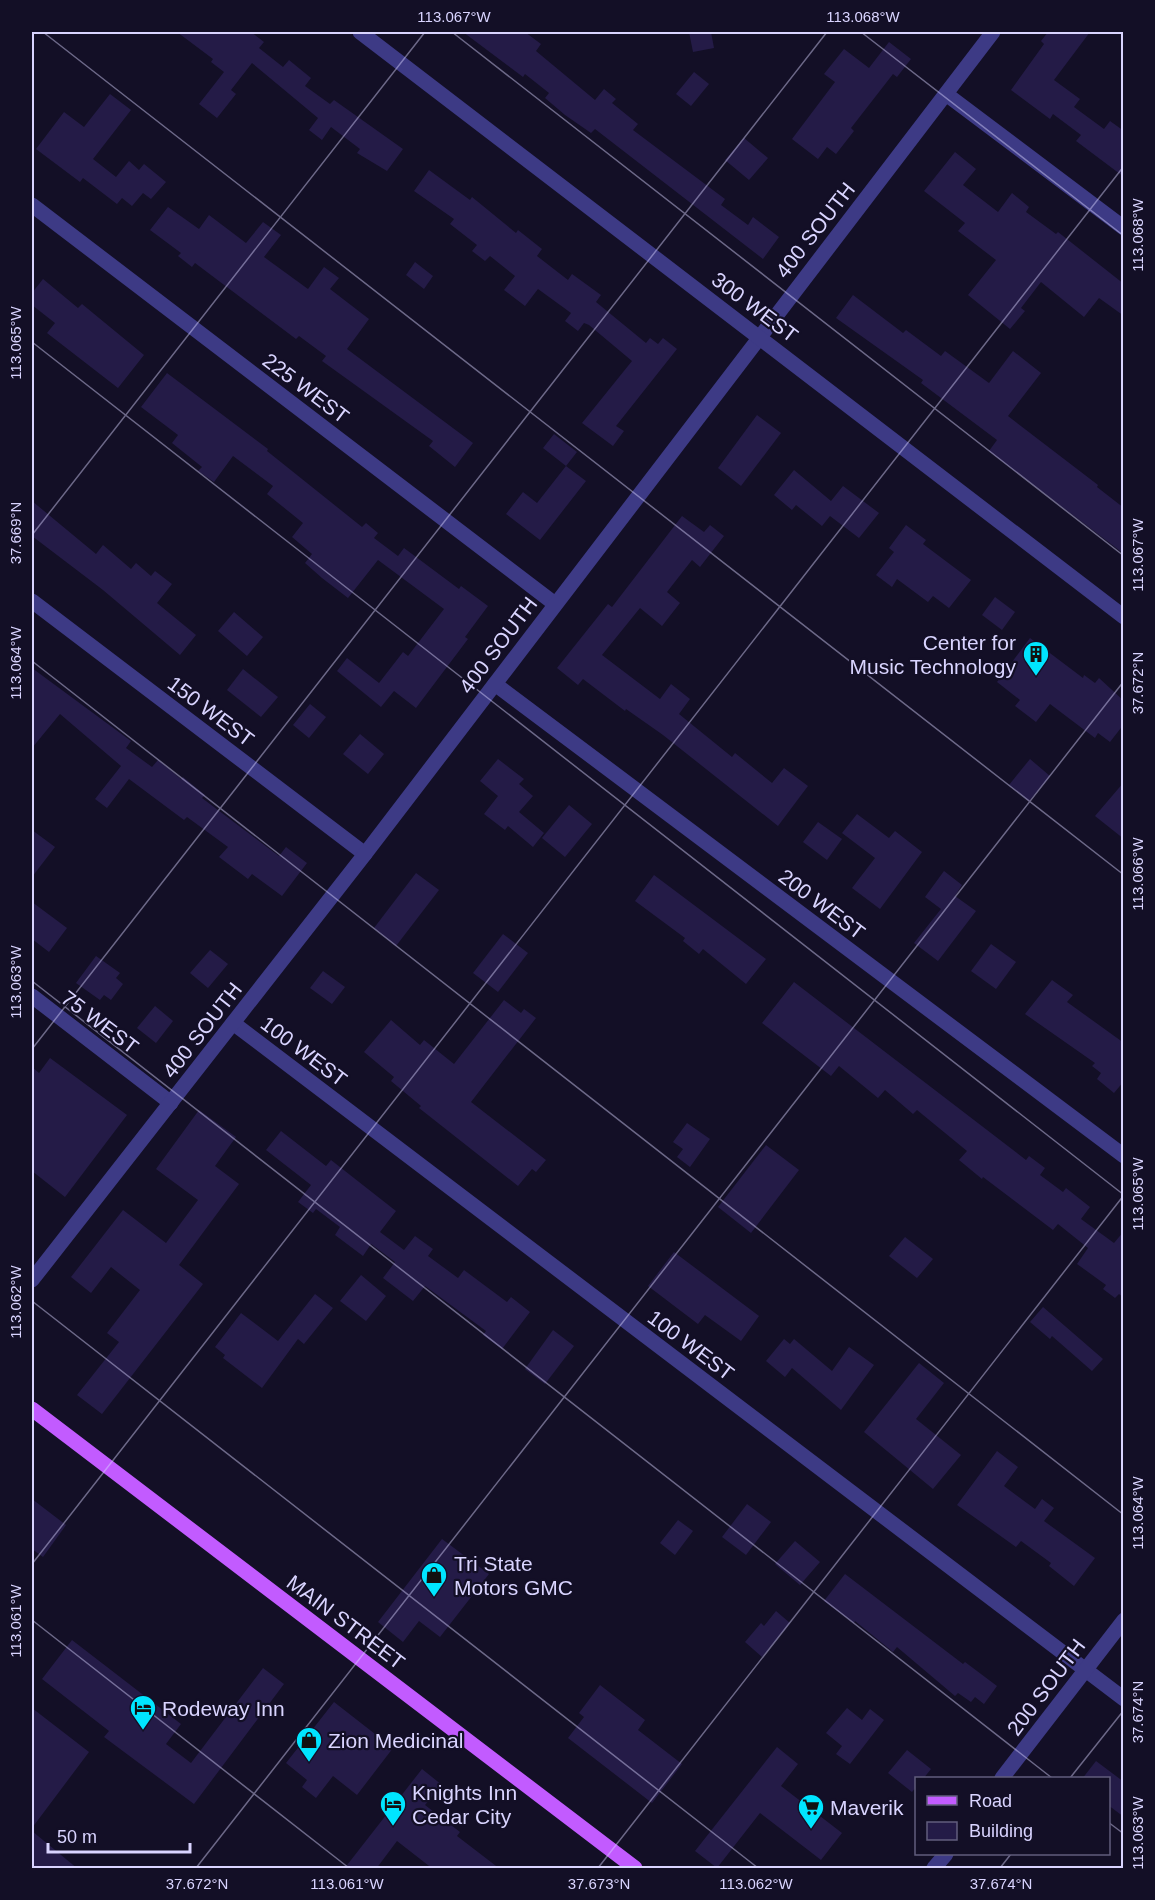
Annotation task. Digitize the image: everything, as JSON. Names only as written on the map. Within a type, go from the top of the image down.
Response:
[{"type":"main road","name":"MAIN STREET","points":[[32,1408],[635,1869]]},
{"type":"street","name":"300 WEST","points":[[360,32],[1124,617]]},
{"type":"street","name":"400 SOUTH","points":[[32,1280],[365,854],[993,32]]},
{"type":"street","points":[[946,94],[1124,228]]},
{"type":"street","name":"225 WEST","points":[[32,205],[555,604]]},
{"type":"street","name":"150 WEST","points":[[32,601],[365,854]]},
{"type":"street","name":"200 WEST","points":[[495,684],[1124,1156]]},
{"type":"street","name":"75 WEST","points":[[32,996],[171,1103]]},
{"type":"street","name":"100 WEST","points":[[233,1023],[1124,1699]]},
{"type":"street","name":"200 SOUTH","points":[[1004,1777],[1124,1620]]},
{"type":"street","points":[[934,1869],[945,1855]]},
{"type":"building","points":[[177,32],[251,32],[264,42],[259,48],[283,67],[289,60],[311,78],[305,86],[330,104],[334,100],[403,149],[387,171],[357,153],[360,149],[331,127],[322,140],[309,130],[318,118],[252,63],[231,90],[236,94],[217,118],[199,104],[224,72],[211,62],[213,59]]},
{"type":"building","points":[[463,32],[525,32],[541,44],[536,51],[595,100],[604,89],[616,99],[612,103],[638,124],[633,130],[725,199],[721,205],[748,225],[753,217],[779,237],[763,259],[595,129],[591,133],[565,115],[545,98],[549,93],[525,74],[523,77]]},
{"type":"building","points":[[689,32],[711,32],[714,48],[693,52]]},
{"type":"building","points":[[1048,32],[1090,32],[1054,80],[1080,99],[1074,107],[1104,129],[1110,121],[1124,131],[1124,177],[1076,141],[1081,135],[1053,114],[1050,119],[1011,90],[1044,44],[1041,41]]},
{"type":"building","points":[[889,42],[911,59],[897,77],[893,74],[851,128],[854,131],[836,154],[827,147],[818,159],[792,139],[835,82],[824,74],[844,49],[869,68]]},
{"type":"building","points":[[694,72],[709,84],[691,106],[676,94]]},
{"type":"building","points":[[110,94],[131,110],[93,159],[116,177],[129,161],[139,170],[144,164],[166,182],[151,199],[143,193],[132,206],[122,198],[117,204],[83,178],[80,182],[36,149],[64,112],[84,127]]},
{"type":"building","points":[[744,138],[768,158],[749,180],[725,160]]},
{"type":"building","points":[[955,152],[976,169],[963,185],[998,212],[1012,193],[1029,207],[1026,212],[1056,234],[1058,232],[1124,284],[1124,316],[1099,298],[1084,317],[1041,282],[1021,308],[1025,311],[1010,329],[968,295],[996,260],[958,231],[965,223],[924,191]]},
{"type":"building","points":[[429,170],[470,200],[472,197],[516,233],[518,230],[542,249],[537,256],[568,280],[572,274],[601,295],[596,302],[646,343],[650,338],[658,344],[663,338],[677,349],[616,426],[624,431],[613,446],[582,423],[632,361],[589,325],[584,323],[578,331],[565,321],[571,313],[538,289],[525,306],[504,290],[515,276],[490,256],[485,261],[472,251],[477,245],[450,224],[454,219],[414,191]]},
{"type":"building","points":[[168,207],[199,229],[209,215],[246,243],[263,222],[281,235],[264,257],[308,289],[324,267],[339,278],[330,289],[369,319],[347,349],[473,443],[455,467],[429,446],[433,441],[322,361],[326,356],[299,336],[296,339],[195,263],[192,267],[178,256],[181,253],[150,230]]},
{"type":"building","points":[[415,262],[433,276],[424,289],[406,275]]},
{"type":"building","points":[[43,279],[78,308],[82,304],[144,355],[118,388],[47,333],[55,323],[32,305],[32,293]]},
{"type":"building","points":[[853,295],[903,333],[906,330],[941,356],[945,351],[989,383],[1013,351],[1041,373],[1008,416],[1098,485],[1097,487],[1124,508],[1124,554],[989,451],[997,440],[921,383],[923,380],[836,318]]},
{"type":"building","points":[[167,373],[268,449],[267,451],[362,527],[366,523],[378,533],[374,538],[398,556],[404,548],[459,589],[461,586],[488,606],[465,637],[468,639],[416,708],[394,691],[381,707],[337,671],[347,658],[379,683],[403,652],[408,656],[444,609],[378,560],[348,598],[322,578],[305,563],[312,554],[292,537],[303,523],[267,494],[273,486],[233,456],[214,482],[198,471],[202,467],[172,443],[178,435],[141,407]]},
{"type":"building","points":[[757,415],[781,433],[741,486],[718,468]]},
{"type":"building","points":[[554,434],[577,452],[566,466],[543,448]]},
{"type":"building","points":[[566,466],[586,481],[540,540],[506,514],[523,492],[537,503]]},
{"type":"building","points":[[794,470],[831,501],[843,486],[879,513],[859,538],[830,516],[822,526],[796,505],[792,510],[774,495]]},
{"type":"building","points":[[32,501],[96,554],[103,545],[131,569],[136,563],[151,576],[155,571],[172,584],[157,603],[196,635],[180,655],[103,590],[32,536]]},
{"type":"building","points":[[682,516],[704,532],[710,525],[724,536],[700,567],[692,560],[667,592],[680,603],[662,626],[640,608],[602,655],[660,699],[671,684],[690,699],[679,714],[732,757],[735,753],[772,783],[784,768],[808,786],[778,826],[663,735],[626,709],[625,711],[583,679],[578,685],[557,668],[608,604],[612,607]]},
{"type":"building","points":[[906,525],[926,540],[923,544],[971,580],[949,608],[933,596],[928,602],[897,579],[892,587],[876,575],[894,552],[889,548]]},
{"type":"building","points":[[995,597],[1015,612],[1002,630],[982,615]]},
{"type":"building","points":[[234,612],[263,637],[247,656],[218,631]]},
{"type":"building","points":[[1030,638],[1083,678],[1084,675],[1095,683],[1099,678],[1124,701],[1124,724],[1110,742],[1098,733],[1095,738],[1050,704],[1036,722],[1015,706],[1020,700],[997,682]]},
{"type":"building","points":[[32,668],[131,741],[126,748],[152,767],[158,760],[205,795],[202,798],[279,856],[286,847],[307,863],[282,896],[252,874],[248,879],[219,857],[228,847],[187,817],[184,820],[129,779],[107,808],[95,799],[121,766],[60,714],[32,748]]},
{"type":"building","points":[[243,669],[278,697],[261,717],[227,690]]},
{"type":"building","points":[[310,704],[326,717],[309,738],[293,725]]},
{"type":"building","points":[[360,734],[384,754],[368,774],[343,754]]},
{"type":"building","points":[[498,759],[524,779],[519,784],[533,796],[519,812],[544,833],[533,847],[508,826],[505,830],[484,814],[498,796],[480,781]]},
{"type":"building","points":[[1030,759],[1050,776],[1029,801],[1009,785]]},
{"type":"building","points":[[1124,782],[1124,839],[1095,816]]},
{"type":"building","points":[[569,805],[592,824],[565,857],[542,838]]},
{"type":"building","points":[[857,814],[889,838],[895,831],[922,852],[880,909],[852,888],[875,858],[842,833]]},
{"type":"building","points":[[818,822],[842,839],[827,860],[803,842]]},
{"type":"building","points":[[32,830],[55,847],[32,877]]},
{"type":"building","points":[[944,871],[962,885],[955,896],[976,911],[938,961],[914,943],[941,909],[925,897]]},
{"type":"building","points":[[416,873],[439,890],[396,946],[374,928]]},
{"type":"building","points":[[654,875],[766,959],[746,984],[703,949],[699,954],[683,941],[685,938],[635,901]]},
{"type":"building","points":[[32,902],[67,928],[49,952],[32,939]]},
{"type":"building","points":[[503,934],[528,953],[498,992],[473,973]]},
{"type":"building","points":[[991,944],[1016,962],[996,989],[971,971]]},
{"type":"building","points":[[210,950],[228,964],[208,988],[190,973]]},
{"type":"building","points":[[96,956],[120,973],[116,978],[123,984],[111,1000],[104,995],[100,1000],[76,983]]},
{"type":"building","points":[[323,971],[345,987],[332,1004],[310,988]]},
{"type":"building","points":[[1052,980],[1073,995],[1067,1002],[1124,1043],[1124,1081],[1114,1093],[1097,1079],[1101,1073],[1092,1066],[1095,1063],[1025,1014]]},
{"type":"building","points":[[794,982],[1026,1160],[1029,1156],[1045,1168],[1040,1175],[1063,1192],[1066,1188],[1090,1207],[1081,1219],[1114,1243],[1124,1231],[1124,1298],[1119,1294],[1115,1298],[1103,1289],[1106,1285],[1077,1264],[1088,1248],[1058,1224],[1053,1230],[983,1177],[982,1179],[959,1160],[967,1151],[917,1110],[913,1114],[885,1090],[878,1098],[839,1066],[831,1076],[762,1023]]},
{"type":"building","points":[[504,1000],[521,1013],[524,1009],[536,1018],[471,1102],[546,1160],[536,1172],[532,1169],[518,1186],[419,1108],[421,1106],[391,1081],[394,1077],[364,1052],[391,1020],[420,1045],[424,1040],[454,1064]]},
{"type":"building","points":[[155,1006],[173,1021],[156,1043],[137,1028]]},
{"type":"building","points":[[50,1058],[127,1115],[65,1197],[32,1171],[32,1067],[39,1073]]},
{"type":"building","points":[[199,1110],[236,1137],[215,1166],[239,1184],[179,1265],[203,1284],[102,1414],[77,1395],[119,1342],[107,1333],[140,1290],[111,1267],[91,1293],[71,1277],[123,1210],[166,1243],[198,1200],[156,1169]]},
{"type":"building","points":[[687,1123],[710,1139],[690,1167],[677,1157],[683,1149],[673,1142]]},
{"type":"building","points":[[281,1131],[326,1166],[331,1160],[396,1211],[380,1232],[404,1250],[415,1236],[433,1249],[428,1256],[458,1278],[464,1270],[507,1302],[511,1297],[530,1312],[502,1349],[483,1335],[486,1331],[425,1286],[413,1301],[383,1278],[395,1262],[371,1244],[363,1256],[335,1235],[340,1227],[316,1209],[313,1213],[298,1202],[311,1185],[266,1150]]},
{"type":"building","points":[[766,1145],[799,1170],[751,1233],[718,1207]]},
{"type":"building","points":[[905,1237],[933,1259],[917,1278],[889,1256]]},
{"type":"building","points":[[674,1252],[759,1316],[741,1341],[705,1315],[698,1324],[648,1286]]},
{"type":"building","points":[[361,1275],[386,1296],[366,1321],[340,1301]]},
{"type":"building","points":[[315,1294],[333,1308],[304,1344],[298,1339],[262,1388],[223,1358],[225,1355],[215,1347],[241,1313],[278,1341]]},
{"type":"building","points":[[1043,1307],[1103,1359],[1092,1371],[1052,1336],[1050,1339],[1030,1322]]},
{"type":"building","points":[[553,1330],[574,1346],[545,1384],[525,1369]]},
{"type":"building","points":[[784,1339],[790,1344],[794,1339],[832,1371],[849,1347],[874,1365],[841,1410],[792,1368],[785,1377],[766,1361]]},
{"type":"building","points":[[919,1363],[944,1383],[916,1419],[961,1455],[933,1489],[864,1432]]},
{"type":"building","points":[[997,1451],[1018,1467],[1004,1486],[1035,1509],[1042,1499],[1054,1508],[1044,1521],[1095,1558],[1074,1586],[1049,1566],[1051,1563],[1021,1541],[1016,1547],[957,1505]]},
{"type":"building","points":[[32,1499],[66,1525],[43,1557],[32,1549]]},
{"type":"building","points":[[747,1504],[771,1522],[746,1555],[722,1537]]},
{"type":"building","points":[[678,1520],[693,1531],[675,1555],[660,1543]]},
{"type":"building","name":"Tri State Motors GMC","points":[[442,1539],[489,1574],[440,1637],[419,1621],[403,1642],[378,1622]]},
{"type":"building","points":[[795,1541],[820,1562],[800,1585],[775,1564]]},
{"type":"building","points":[[845,1574],[963,1664],[965,1662],[997,1686],[984,1704],[975,1697],[971,1702],[958,1693],[955,1696],[897,1647],[893,1652],[855,1621],[854,1623],[824,1601]]},
{"type":"building","points":[[776,1611],[790,1623],[762,1657],[745,1642],[761,1623],[764,1626]]},
{"type":"building","name":"Rodeway Inn","points":[[72,1640],[181,1724],[166,1744],[191,1763],[263,1668],[284,1684],[194,1804],[104,1737],[109,1731],[42,1679]]},
{"type":"building","points":[[600,1685],[645,1720],[638,1730],[682,1764],[652,1803],[568,1738],[584,1717],[579,1713]]},
{"type":"building","points":[[334,1702],[393,1748],[357,1795],[333,1776],[316,1798],[302,1787],[307,1780],[286,1763]]},
{"type":"building","points":[[32,1708],[89,1752],[32,1828]]},
{"type":"building","points":[[847,1708],[862,1720],[870,1709],[884,1720],[850,1764],[836,1754],[842,1746],[826,1733]]},
{"type":"building","points":[[777,1747],[798,1764],[781,1786],[842,1833],[821,1860],[760,1813],[717,1868],[695,1851]]},
{"type":"building","points":[[907,1750],[931,1769],[925,1777],[915,1777],[915,1788],[912,1792],[888,1773]]},
{"type":"building","points":[[1096,1761],[1124,1782],[1124,1817],[1110,1806],[1110,1777],[1084,1777]]},
{"type":"building","points":[[422,1769],[442,1785],[425,1805],[460,1832],[457,1836],[500,1869],[433,1869],[397,1841],[376,1869],[344,1869]]},
{"type":"building","points":[[32,1831],[78,1869],[32,1869]]},
{"type":"place","name":"Center for Music Technology","points":[[1036,677]]},
{"type":"place","name":"Tri State Motors GMC","points":[[434,1598]]},
{"type":"place","name":"Rodeway Inn","points":[[143,1731]]},
{"type":"place","name":"Zion Medicinal","points":[[309,1763]]},
{"type":"place","name":"Knights Inn Cedar City","points":[[393,1827]]},
{"type":"place","name":"Maverik","points":[[811,1830]]}]
